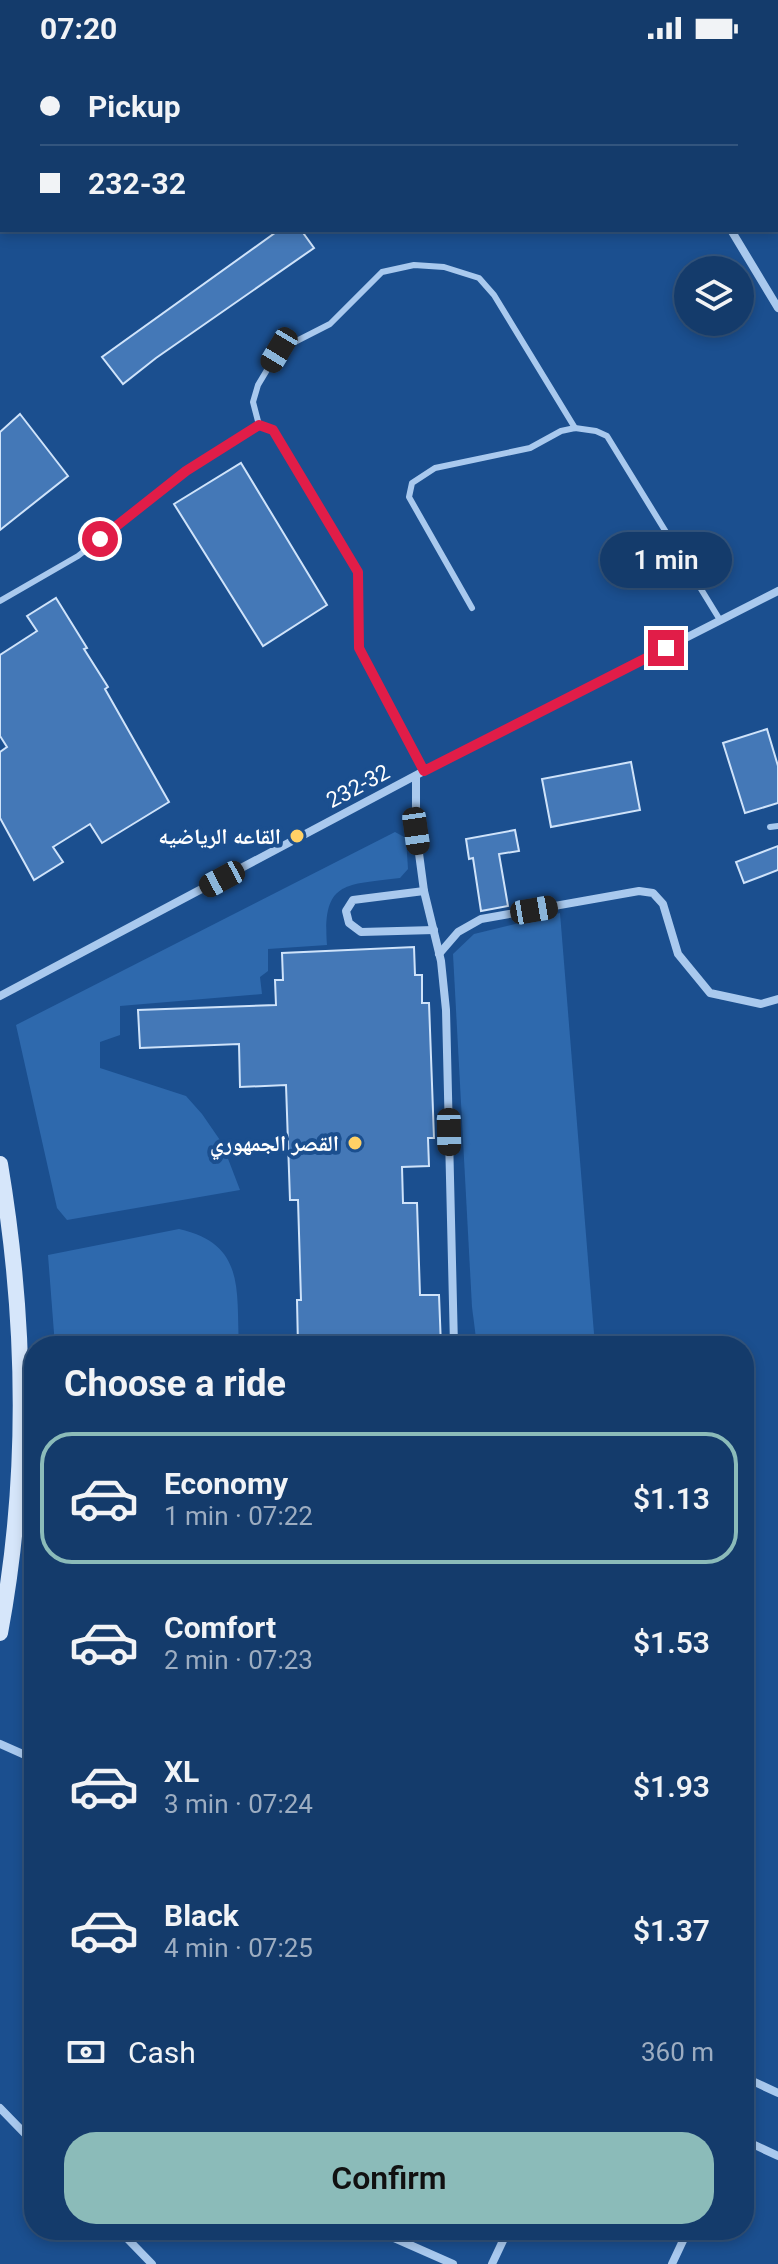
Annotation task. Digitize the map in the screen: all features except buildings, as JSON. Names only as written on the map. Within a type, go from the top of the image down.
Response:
[{"type":"main road","points":[[0,1164],[16,1290],[21,1408],[16,1514],[0,1633]]},
{"type":"street","points":[[732,232],[778,308]]},
{"type":"street","name":"232-32","points":[[0,996],[420,773],[778,591]]},
{"type":"street","points":[[420,773],[416,831],[446,1010],[454,1336]]},
{"type":"street","points":[[424,891],[353,900],[346,911],[349,923],[361,932],[434,930]]},
{"type":"street","points":[[439,954],[458,932],[481,919],[639,891],[653,893],[663,904],[678,954],[710,993],[761,1004],[778,999]]},
{"type":"street","points":[[0,1744],[24,1755]]},
{"type":"street","points":[[754,2082],[778,2093]]},
{"type":"street","points":[[0,2108],[24,2133]]},
{"type":"street","points":[[754,2145],[778,2156]]},
{"type":"street","points":[[129,2240],[152,2264]]},
{"type":"street","points":[[399,2240],[453,2264]]},
{"type":"street","points":[[492,2264],[503,2240]]},
{"type":"street","points":[[672,2264],[683,2240]]},
{"type":"lane","points":[[259,425],[253,402],[258,385],[279,350],[330,324],[382,272],[414,265],[444,267],[479,278],[494,295],[575,428]]},
{"type":"lane","points":[[0,601],[78,556],[186,471],[259,425]]},
{"type":"lane","points":[[259,425],[273,430],[358,572],[359,648],[420,773]]},
{"type":"lane","points":[[472,608],[409,497],[412,483],[435,468],[530,448],[561,431],[575,428],[607,436],[720,620]]},
{"type":"shaded area","points":[[395,832],[406,838],[408,869],[400,878],[365,882],[341,890],[329,908],[327,945],[268,949],[268,971],[260,977],[262,994],[120,1006],[120,1035],[100,1042],[100,1068],[186,1096],[222,1143],[240,1190],[67,1220],[57,1208],[16,1025]]},
{"type":"shaded area","points":[[560,913],[594,1336],[476,1336],[453,954],[474,934]]},
{"type":"shaded area","points":[[179,1229],[201,1236],[227,1258],[233,1272],[239,1336],[54,1336],[48,1255]]},
{"type":"place","name":"القاعه الرياضيه","points":[[297,836]]},
{"type":"place","name":"القصر الجمهوري","points":[[355,1143]]},
{"type":"route","points":[[100,539],[186,471],[259,425],[273,430],[358,572],[359,648],[424,771],[666,648]]}]
